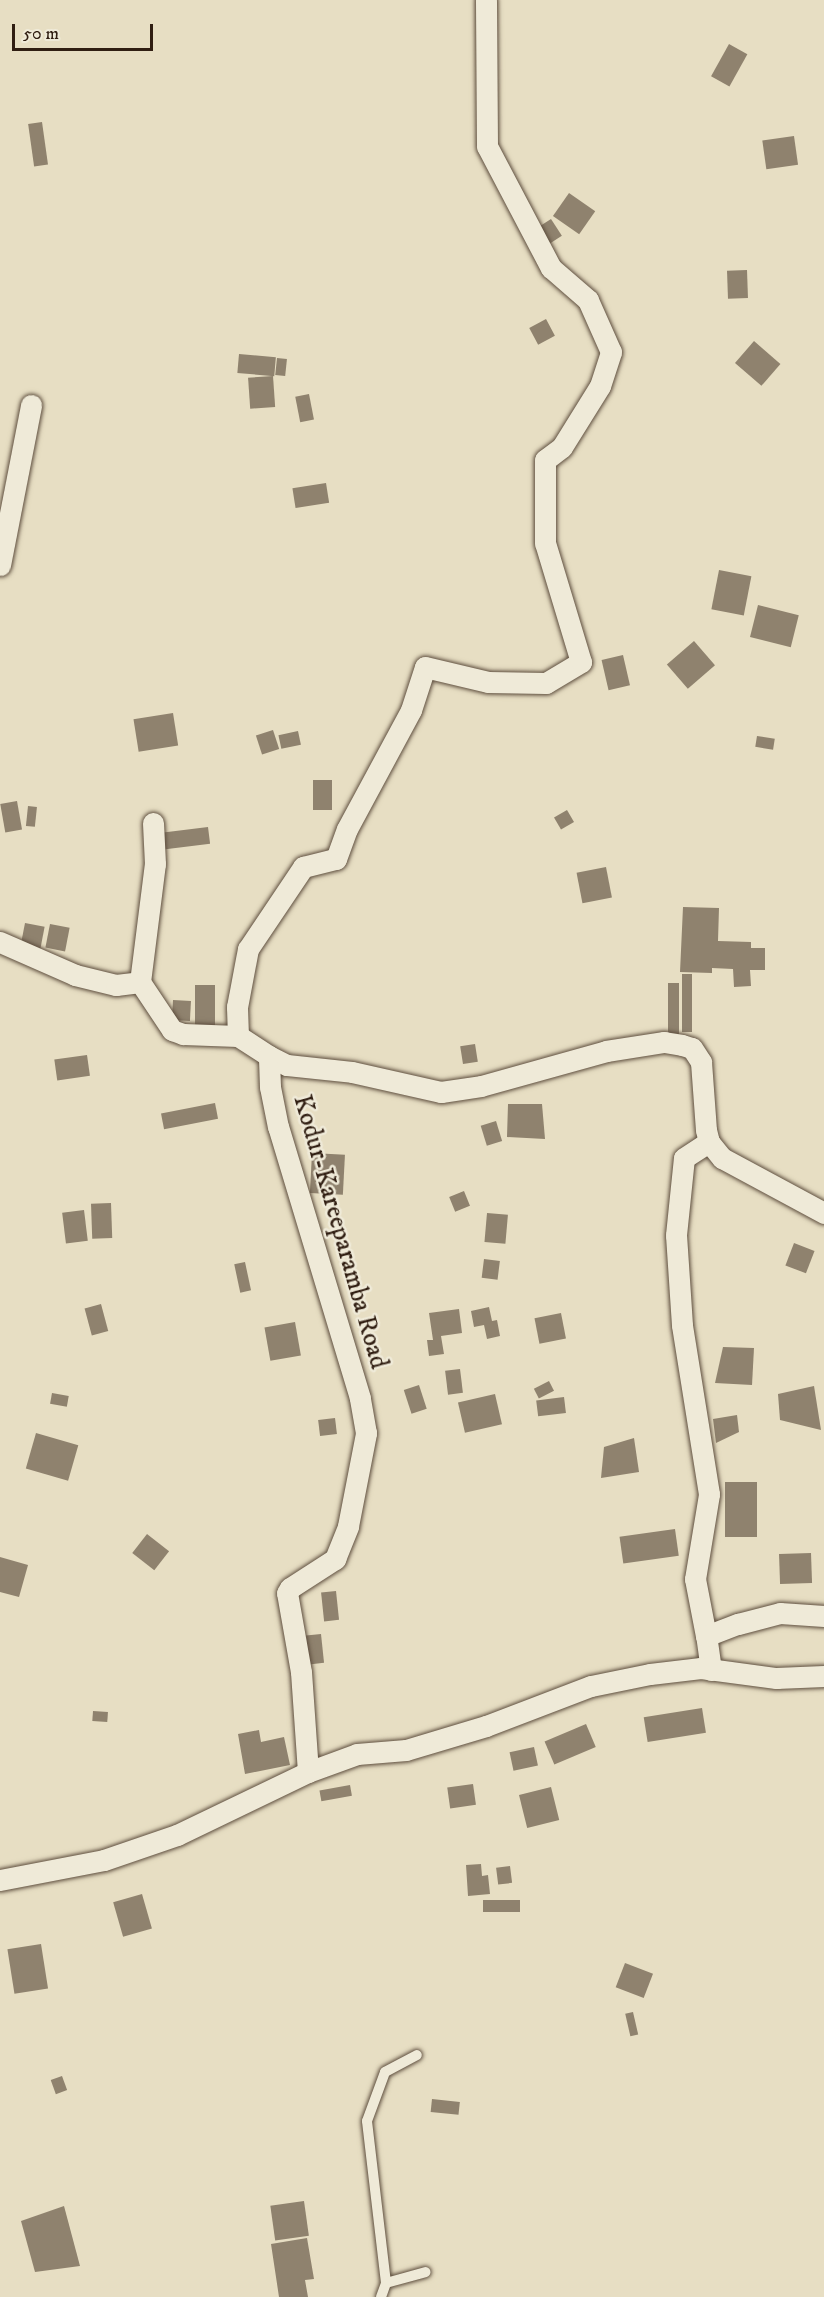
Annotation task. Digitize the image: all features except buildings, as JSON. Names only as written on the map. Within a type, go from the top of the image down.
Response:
[{"type":"street","points":[[238,1036],[237,1007],[248,949],[303,867],[336,859],[347,829],[373,786],[411,710],[425,667],[488,682],[546,683],[581,662],[545,543],[545,460],[562,447],[600,386],[611,352],[588,300],[551,268],[487,146],[486,0]]},
{"type":"street","points":[[0,565],[32,405]]},
{"type":"street","points":[[153,823],[155,864],[141,982],[172,1030],[183,1034],[238,1036],[269,1056]]},
{"type":"street","points":[[0,942],[75,975],[116,985],[141,982]]},
{"type":"street","name":"Kodur-Kareeparamba Road","points":[[308,1772],[301,1672],[287,1593],[290,1588],[335,1559],[348,1526],[366,1433],[360,1398],[279,1127],[270,1087],[269,1056],[287,1065],[352,1072],[441,1092],[481,1086],[606,1051],[664,1042],[682,1045],[692,1048],[701,1062],[710,1142]]},
{"type":"street","points":[[711,1670],[695,1579],[709,1494],[682,1325],[676,1235],[684,1158],[710,1142],[722,1158],[824,1213]]},
{"type":"street","points":[[706,1636],[738,1624],[780,1613],[824,1616]]},
{"type":"street","points":[[0,1880],[104,1860],[177,1835],[308,1772],[357,1754],[406,1750],[486,1726],[591,1686],[650,1674],[701,1668],[776,1677],[824,1677]]},
{"type":"lane","points":[[381,2297],[386,2283],[367,2121],[385,2072],[417,2055]]},
{"type":"lane","points":[[386,2283],[426,2272]]}]
